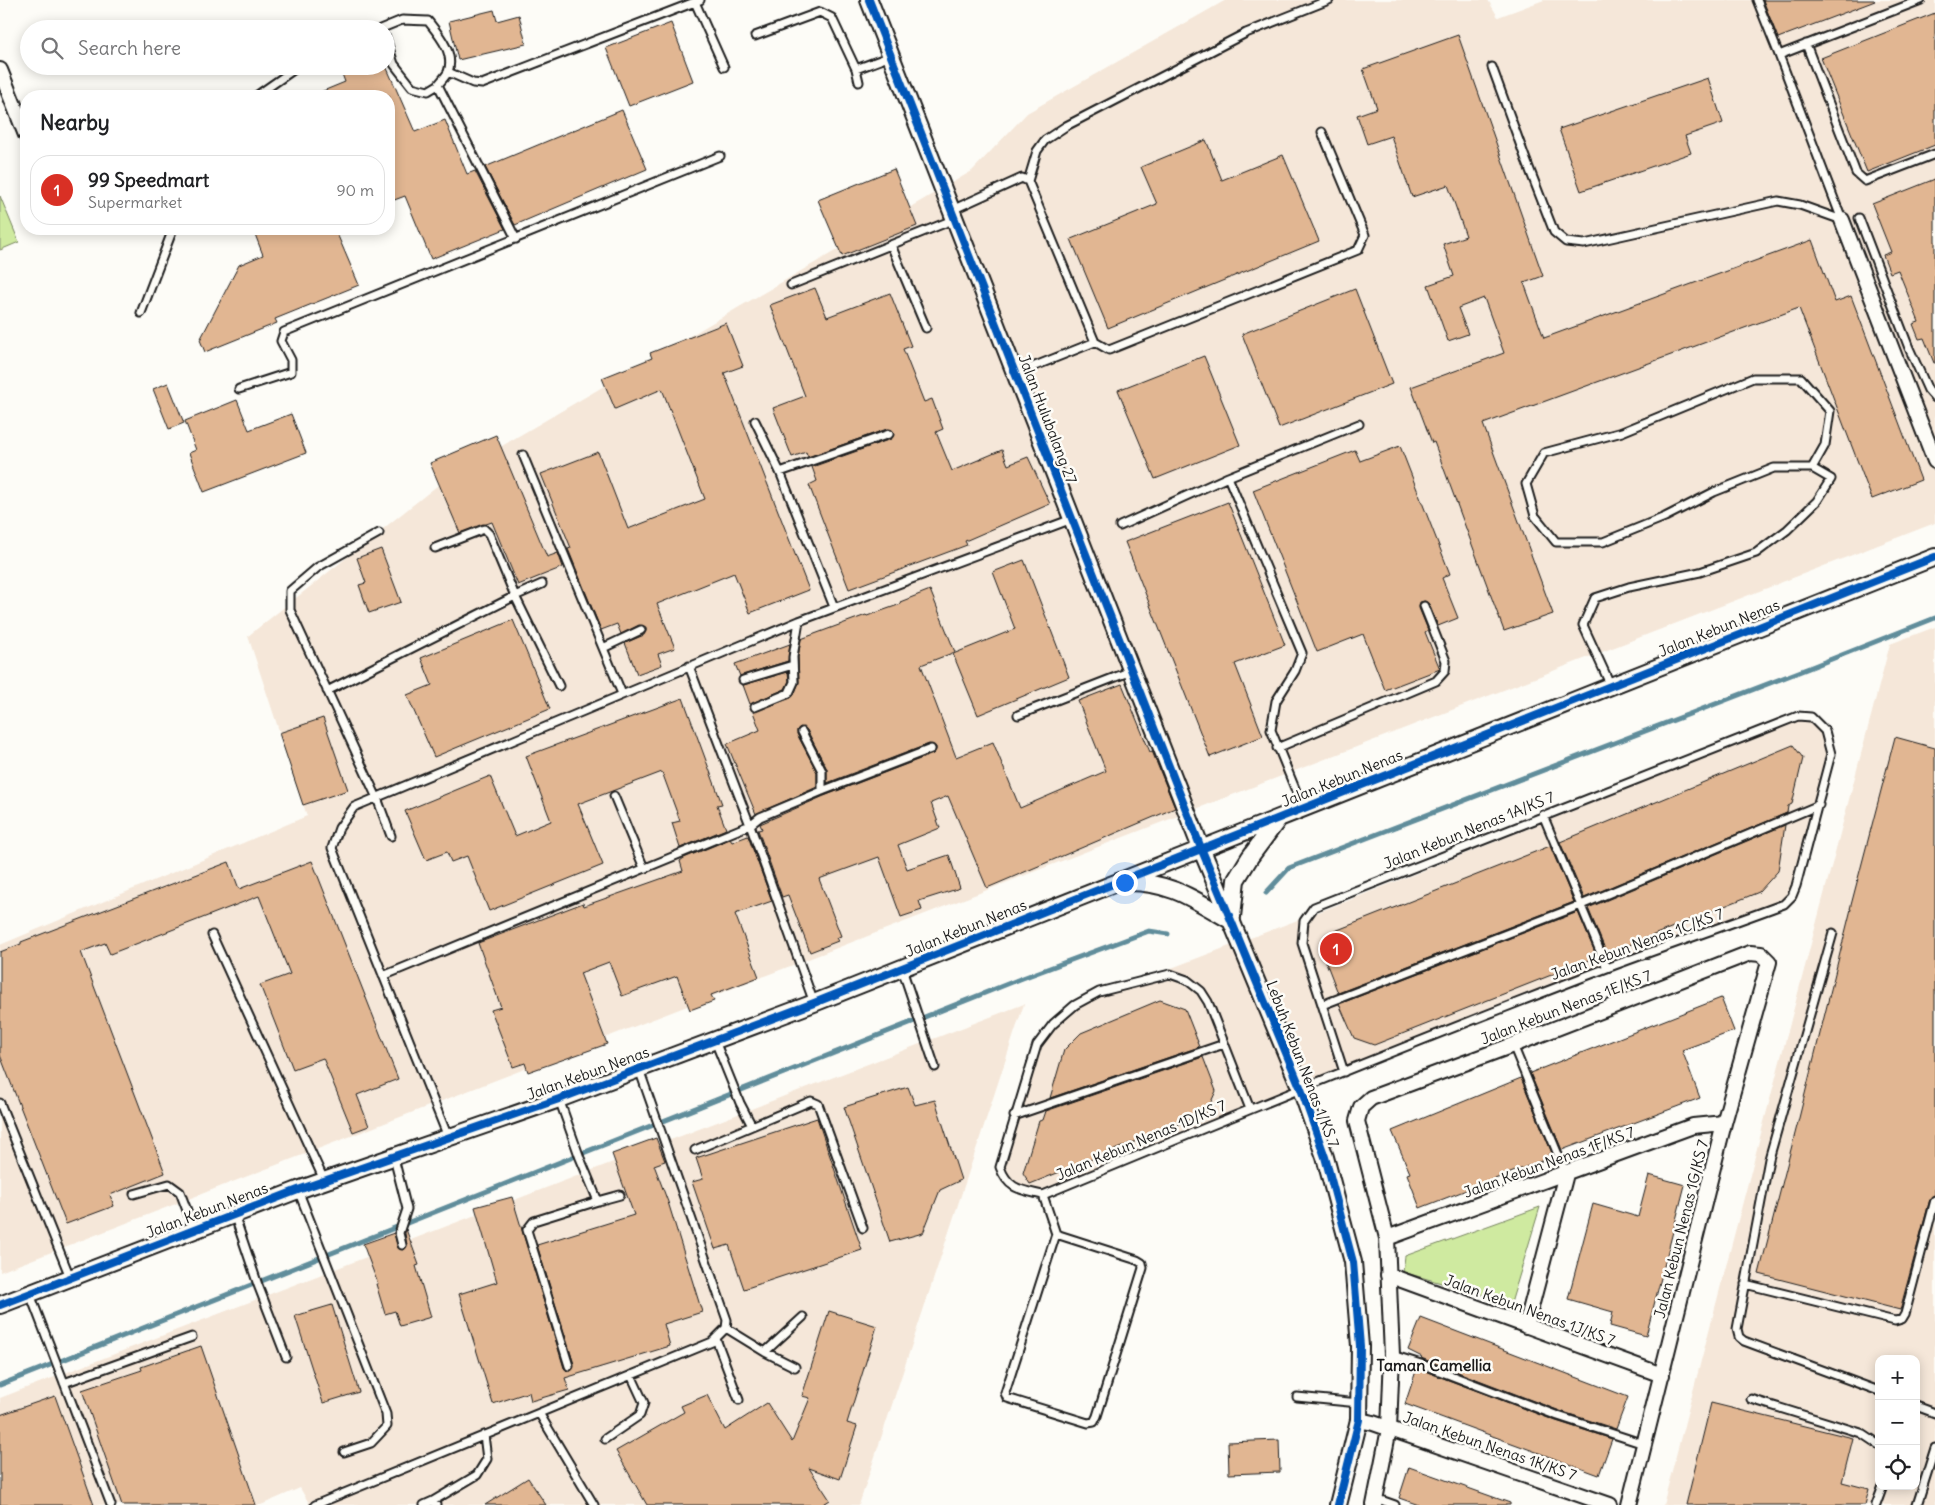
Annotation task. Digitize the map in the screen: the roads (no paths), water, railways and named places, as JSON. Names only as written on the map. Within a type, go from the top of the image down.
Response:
[{"type":"street","name":"Jalan Hulubalang 27","points":[[869,0],[1201,848]]},
{"type":"street","points":[[0,70],[20,120]]},
{"type":"street","points":[[1842,220],[1935,461]]},
{"type":"street","name":"Jalan Kebun Nenas","points":[[1,1302],[30,1293],[298,1190],[449,1139],[814,1003],[1935,557]]},
{"type":"street","points":[[1116,883],[1144,882],[1183,892],[1227,911],[1236,880],[1279,818]]},
{"type":"street","name":"Lebuh Kebun Nenas 1/KS 7","points":[[1201,848],[1301,1089],[1325,1157],[1353,1262],[1360,1346],[1359,1420],[1338,1505]]},
{"type":"street","name":"Jalan Kebun Nenas 1E/KS 7","points":[[1387,1238],[1357,1121],[1361,1106],[1371,1098],[1750,953],[1761,954],[1769,962]]},
{"type":"street","name":"Jalan Kebun Nenas 1G/KS 7","points":[[1629,1505],[1724,1123],[1769,962]]},
{"type":"street","name":"Jalan Kebun Nenas 1F/KS 7","points":[[1387,1238],[1693,1126],[1724,1123]]},
{"type":"street","points":[[1526,1326],[1566,1174]]},
{"type":"street","points":[[1375,1502],[1389,1429],[1392,1356],[1387,1238]]},
{"type":"street","name":"Jalan Kebun Nenas 1J/KS 7","points":[[1388,1275],[1662,1375]]},
{"type":"street","name":"Jalan Kebun Nenas 1K/KS 7","points":[[1359,1420],[1610,1505]]},
{"type":"lane","points":[[1322,132],[1365,235],[1358,250],[1109,350],[1095,342],[1028,181],[1037,151],[1045,140],[1066,126],[1246,32],[1329,0]]},
{"type":"lane","points":[[1758,0],[1842,220]]},
{"type":"lane","points":[[1779,55],[1921,0]]},
{"type":"lane","points":[[448,72],[473,84],[482,84],[698,1],[724,67]]},
{"type":"lane","points":[[755,36],[820,12],[832,18],[856,69],[859,82]]},
{"type":"lane","points":[[395,23],[402,20],[428,21],[443,40],[449,57],[448,72],[438,85],[428,91],[412,87],[395,65]]},
{"type":"lane","points":[[1806,44],[1856,173],[1865,181],[1935,154]]},
{"type":"lane","points":[[856,69],[891,56]]},
{"type":"lane","points":[[1492,66],[1554,232],[1566,242],[1584,244],[1778,201],[1800,205],[1842,220]]},
{"type":"lane","points":[[265,90],[286,75]]},
{"type":"lane","points":[[438,85],[516,239]]},
{"type":"lane","points":[[239,389],[291,372],[291,360],[281,341],[284,332],[720,156]]},
{"type":"lane","points":[[791,285],[891,245],[953,215],[1022,178],[1028,181]]},
{"type":"lane","points":[[1859,218],[1909,348],[1928,390],[1935,398]]},
{"type":"lane","points":[[141,313],[170,235]]},
{"type":"lane","points":[[891,245],[926,328]]},
{"type":"lane","points":[[1015,374],[1095,342]]},
{"type":"lane","points":[[1611,686],[1584,625],[1595,598],[1630,587],[1700,572],[1756,553],[1787,530],[1817,501],[1831,479],[1812,468],[1774,468],[1714,492],[1665,517],[1603,542],[1556,542],[1535,516],[1526,484],[1544,452],[1622,432],[1753,378],[1801,378],[1830,411],[1826,445],[1812,468]]},
{"type":"lane","points":[[755,421],[780,472],[834,607]]},
{"type":"lane","points":[[1120,526],[1228,477],[1359,424]]},
{"type":"lane","points":[[780,472],[889,434]]},
{"type":"lane","points":[[523,455],[622,694]]},
{"type":"lane","points":[[1228,477],[1302,654],[1295,671],[1276,701],[1271,730],[1303,808]]},
{"type":"lane","points":[[449,1139],[332,848],[339,828],[354,807],[799,620],[1072,519]]},
{"type":"lane","points":[[435,548],[484,529],[489,534],[515,596],[559,686]]},
{"type":"lane","points":[[379,532],[318,567],[290,591],[290,610],[377,798],[391,836]]},
{"type":"lane","points":[[328,691],[542,584]]},
{"type":"lane","points":[[1277,748],[1436,681],[1445,671],[1446,661],[1424,606]]},
{"type":"lane","points":[[755,707],[789,693],[794,682],[793,665],[799,620]]},
{"type":"lane","points":[[603,648],[640,630]]},
{"type":"lane","points":[[744,680],[793,665]]},
{"type":"lane","points":[[689,666],[750,825],[814,1003]]},
{"type":"lane","points":[[1018,715],[1132,670]]},
{"type":"lane","name":"Jalan Kebun Nenas 1C/KS 7","points":[[1301,1089],[1607,968],[1784,904],[1792,896],[1796,886],[1831,754],[1825,731],[1811,718],[1798,716]]},
{"type":"lane","name":"Jalan Kebun Nenas 1A/KS 7","points":[[1344,1072],[1302,943],[1304,922],[1314,907],[1798,716]]},
{"type":"lane","points":[[802,732],[822,771],[822,791]]},
{"type":"lane","points":[[383,976],[750,825],[760,818],[822,791],[931,748]]},
{"type":"lane","points":[[614,796],[644,868]]},
{"type":"lane","points":[[1322,1005],[1581,905],[1818,805]]},
{"type":"lane","points":[[1543,816],[1607,968]]},
{"type":"lane","points":[[1833,933],[1769,1159],[1737,1329],[1739,1337],[1744,1340],[1875,1389]]},
{"type":"lane","points":[[212,935],[324,1181]]},
{"type":"lane","points":[[902,969],[936,1067]]},
{"type":"lane","points":[[1014,1116],[1037,1045],[1053,1024],[1075,1005],[1100,992],[1170,974],[1187,980],[1201,991],[1208,1002],[1250,1109]]},
{"type":"lane","points":[[715,1040],[737,1096],[752,1126]]},
{"type":"lane","points":[[1014,1116],[1224,1044]]},
{"type":"lane","points":[[1513,1045],[1566,1174]]},
{"type":"lane","points":[[315,1505],[716,1339],[726,1328],[727,1320],[639,1069]]},
{"type":"lane","name":"Jalan Kebun Nenas 1D/KS 7","points":[[1014,1116],[1000,1167],[1003,1176],[1015,1188],[1043,1195],[1301,1089]]},
{"type":"lane","points":[[559,1099],[598,1201]]},
{"type":"lane","points":[[695,1150],[811,1101],[818,1104],[863,1228]]},
{"type":"lane","points":[[0,1103],[70,1277]]},
{"type":"lane","points":[[394,1158],[408,1209],[399,1233],[402,1245]]},
{"type":"lane","points":[[134,1194],[169,1184],[180,1192],[194,1229]]},
{"type":"lane","points":[[298,1190],[386,1414],[386,1426],[371,1443],[344,1452]]},
{"type":"lane","points":[[569,1366],[527,1230],[534,1221],[620,1194]]},
{"type":"lane","points":[[1043,1195],[1056,1234],[1005,1393],[1007,1398],[1088,1423],[1094,1422],[1143,1268],[1142,1263],[1056,1234]]},
{"type":"lane","points":[[1745,1284],[1895,1320],[1902,1319],[1905,1314],[1935,1200]]},
{"type":"lane","points":[[234,1214],[254,1275],[286,1357]]},
{"type":"lane","points":[[30,1293],[111,1505]]},
{"type":"lane","points":[[765,1352],[803,1317]]},
{"type":"lane","points":[[726,1328],[765,1352],[795,1367]]},
{"type":"lane","points":[[64,1383],[192,1337]]},
{"type":"lane","points":[[716,1339],[739,1400]]},
{"type":"lane","points":[[1392,1356],[1421,1364],[1558,1416],[1644,1444]]},
{"type":"lane","points":[[605,1439],[640,1415],[644,1403],[630,1375]]},
{"type":"lane","points":[[1297,1397],[1360,1403]]},
{"type":"lane","points":[[1750,1399],[1861,1433],[1875,1442]]},
{"type":"lane","points":[[1920,1407],[1935,1413]]},
{"type":"lane","points":[[539,1413],[594,1505]]},
{"type":"lane","points":[[424,1505],[434,1503],[477,1475],[487,1459],[484,1434]]},
{"type":"lane","points":[[1920,1485],[1935,1448]]},
{"type":"lane","points":[[1876,1505],[1882,1490]]},
{"type":"lane","points":[[1917,1505],[1919,1490]]},
{"type":"lane","points":[[1375,1502],[1395,1505]]},
{"type":"waterway","points":[[1266,893],[1289,868],[1935,618]]},
{"type":"waterway","points":[[0,1385],[1020,979],[1149,931],[1168,934]]},
{"type":"place","name":"99 Speedmart","points":[[1336,949]]},
{"type":"district","name":"Taman Camellia","points":[[1434,1365]]}]
